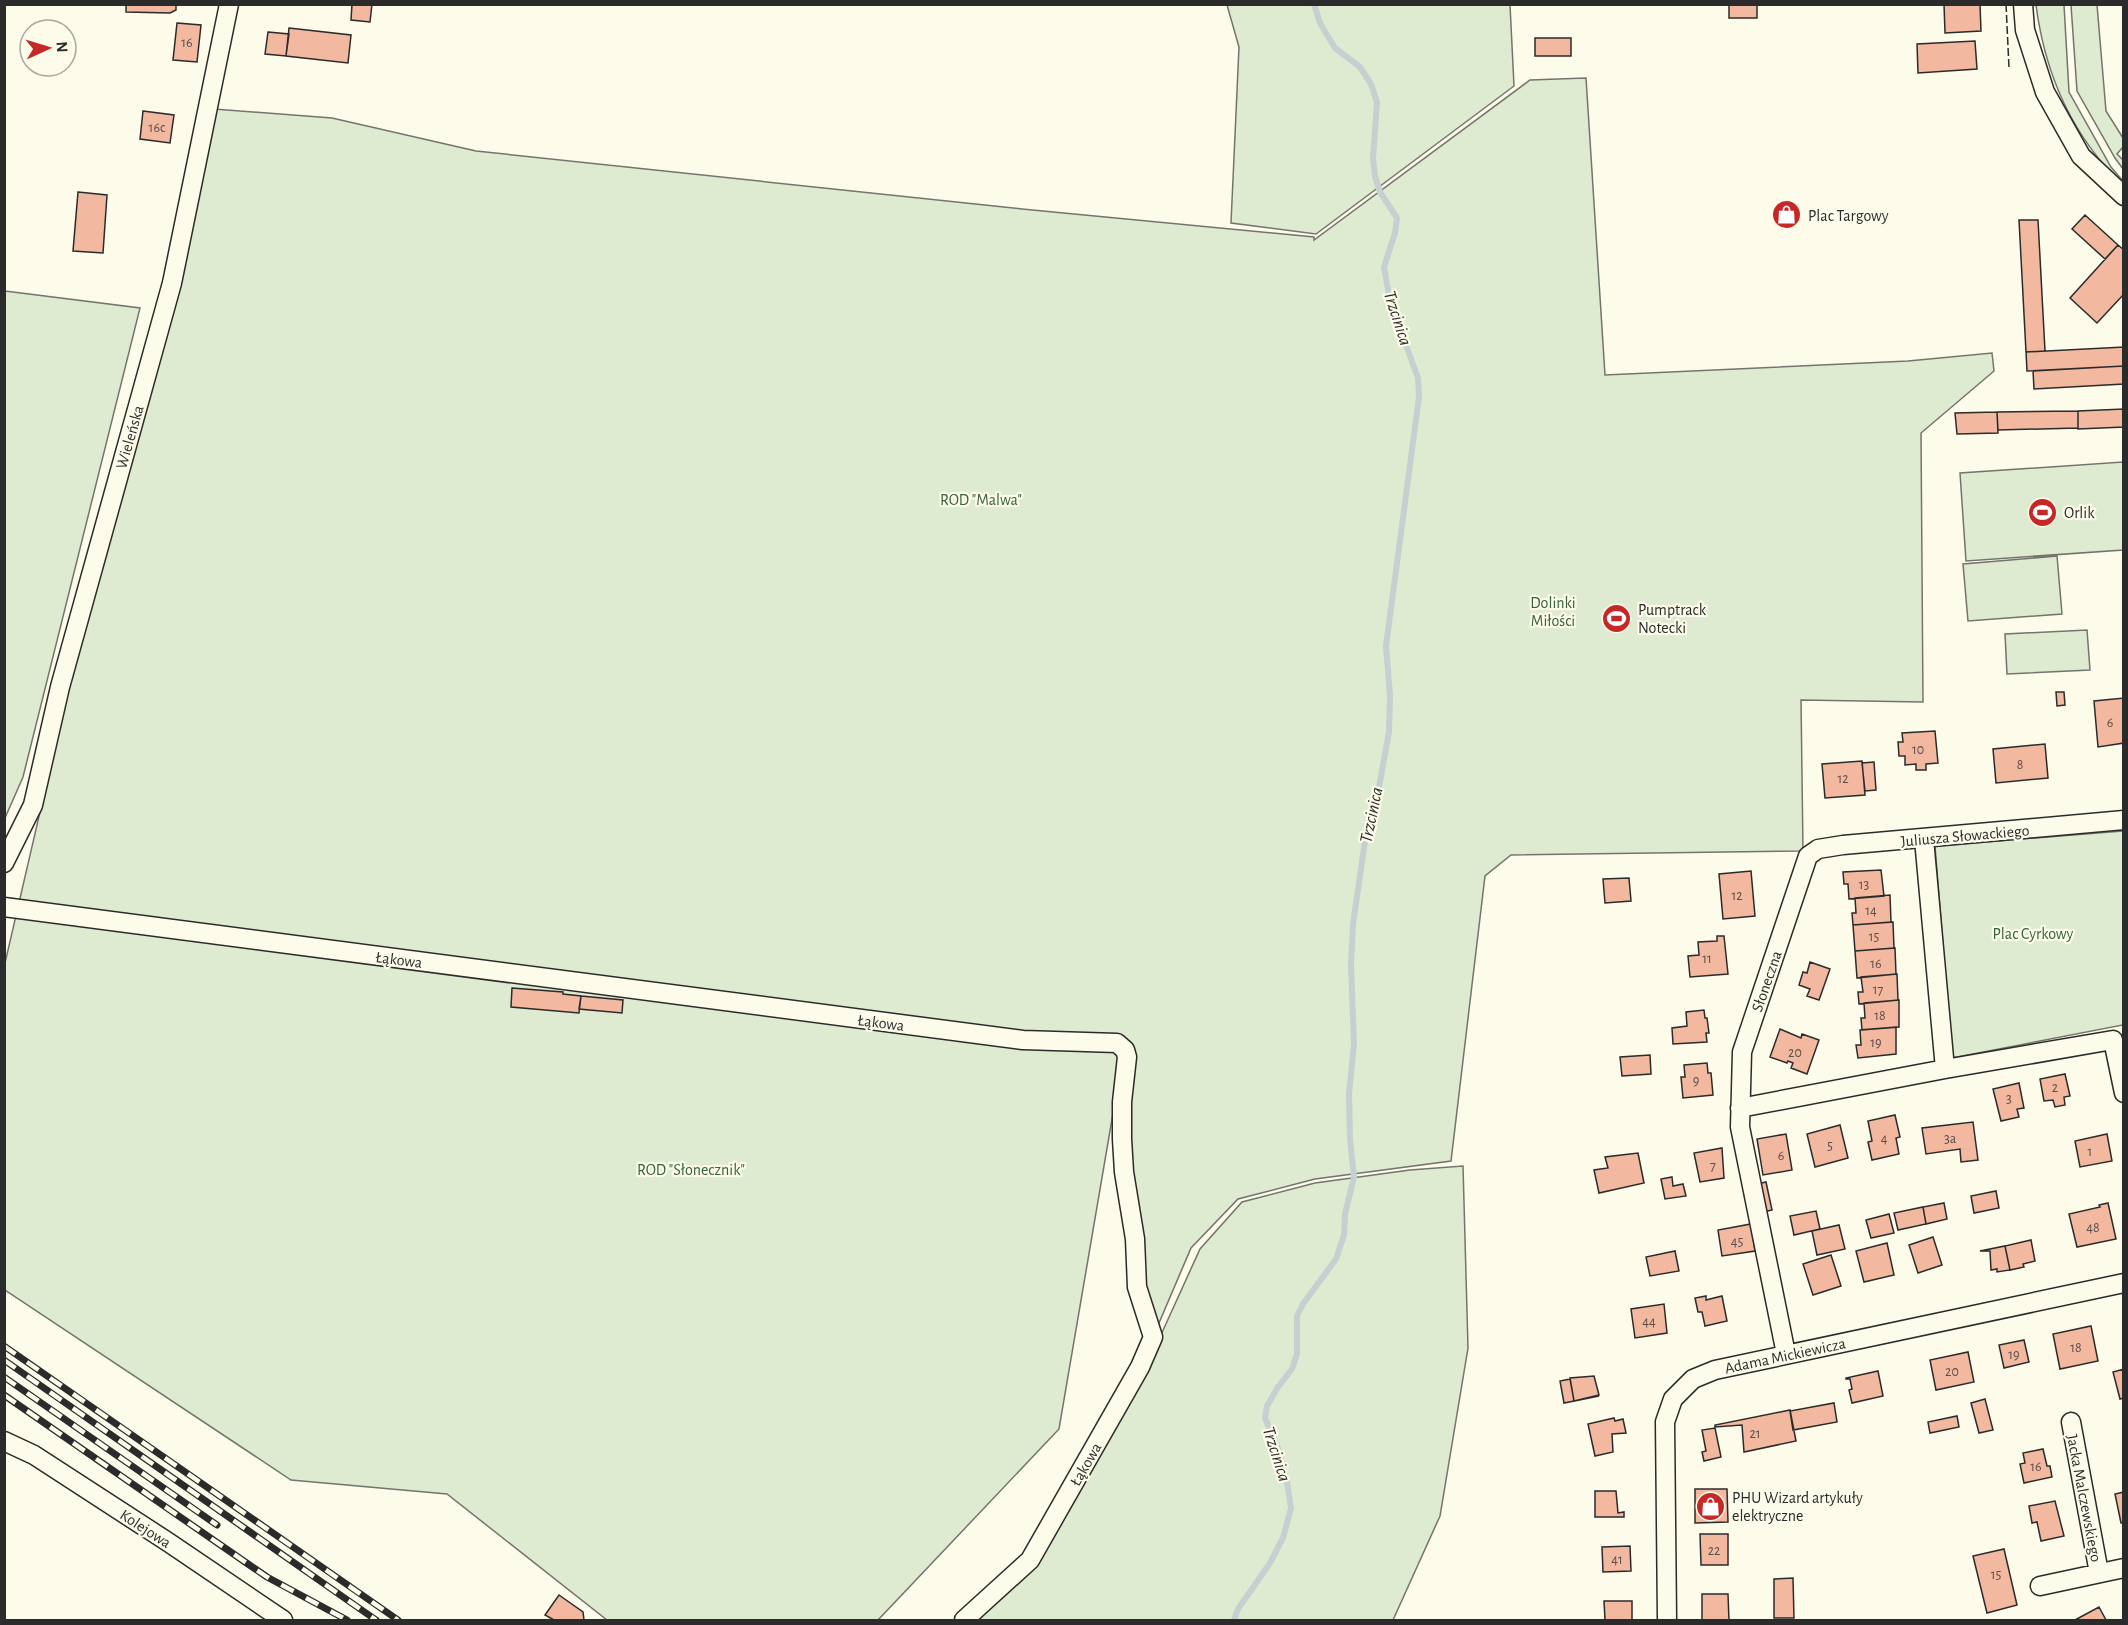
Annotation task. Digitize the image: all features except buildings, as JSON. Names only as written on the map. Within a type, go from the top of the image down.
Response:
[{"type":"street","name":"Wieleńska","points":[[4,863],[33,805],[60,687],[172,283],[229,4]]},
{"type":"street","points":[[2023,4],[2025,30],[2045,92],[2081,156],[2124,196]]},
{"type":"street","name":"Juliusza Słowackiego","points":[[1808,856],[1818,849],[2124,820]]},
{"type":"street","points":[[1924,838],[1945,1069]]},
{"type":"street","name":"Słoneczna","points":[[1786,1354],[1740,1127],[1742,1052],[1808,856]]},
{"type":"street","name":"Łąkowa","points":[[4,907],[1023,1040],[1117,1043],[1122,1046],[1126,1057],[1122,1102],[1124,1172],[1135,1239],[1137,1287],[1153,1338],[1140,1367],[1030,1560],[964,1620]]},
{"type":"street","points":[[1740,1108],[2113,1040],[2124,1093]]},
{"type":"street","name":"Adama Mickiewicza","points":[[1667,1620],[1665,1422],[1674,1399],[1693,1379],[1715,1370],[1786,1354],[2124,1283]]},
{"type":"street","name":"Jacka Malczewskiego","points":[[2071,1422],[2099,1574]]},
{"type":"street","name":"Kolejowa","points":[[4,1441],[34,1455],[283,1620]]},
{"type":"street","name":"Jacka Malczewskiego","points":[[2040,1586],[2124,1568]]},
{"type":"green space","points":[[1227,5],[1510,5],[1514,86],[1316,234],[1231,223],[1239,47]]},
{"type":"green space","points":[[2036,5],[2064,5],[2069,92],[2111,167],[2123,181],[2123,185],[2090,146],[2064,103],[2046,55]]},
{"type":"green space","points":[[2071,5],[2097,5],[2106,111],[2123,138],[2123,147],[2117,154],[2123,160],[2123,169],[2077,91]]},
{"type":"green space","points":[[1586,78],[1605,375],[1908,361],[1992,353],[1994,371],[1921,433],[1923,702],[1801,700],[1803,851],[1511,855],[1485,876],[1451,1161],[1315,1179],[1238,1199],[1191,1248],[1153,1337],[1137,1287],[1124,1049],[1059,1429],[878,1620],[607,1620],[447,1494],[291,1480],[5,1290],[5,963],[69,687],[214,109],[332,118],[476,151],[1022,209],[1314,237],[1314,240],[1530,80]]},
{"type":"green space","points":[[5,291],[140,308],[23,777],[5,818]]},
{"type":"green space","name":"Orlik","points":[[2123,462],[2123,550],[1966,561],[1960,473]]},
{"type":"green space","points":[[2057,556],[2062,614],[1968,621],[1963,564]]},
{"type":"green space","points":[[2087,630],[2090,670],[2007,674],[2005,634]]},
{"type":"green space","name":"Plac Cyrkowy","points":[[2123,831],[2123,1025],[1952,1058],[1935,846]]},
{"type":"green space","points":[[1463,1166],[1468,1348],[1440,1516],[1393,1620],[976,1620],[1041,1554],[1150,1359],[1200,1249],[1242,1202],[1315,1183],[1410,1170]]},
{"type":"waterway","name":"Trzcinica","points":[[1234,1620],[1238,1609],[1270,1563],[1283,1538],[1291,1508],[1278,1448],[1265,1418],[1267,1406],[1292,1369],[1297,1354],[1297,1316],[1303,1304],[1336,1259],[1344,1235],[1345,1214],[1354,1177],[1349,1094],[1354,1044],[1351,965],[1353,924],[1366,834],[1379,787],[1389,732],[1390,695],[1386,646],[1419,397],[1418,378],[1390,301],[1384,267],[1395,233],[1397,218],[1380,192],[1375,176],[1373,159],[1377,102],[1371,84],[1360,67],[1335,48],[1320,23],[1314,4]]},
{"type":"railway","points":[[4,1346],[398,1620]]},
{"type":"railway","points":[[4,1360],[376,1620]]},
{"type":"railway","points":[[4,1377],[217,1525]]},
{"type":"railway","points":[[4,1395],[267,1577],[347,1620]]},
{"type":"fence","points":[[2006,4],[2009,68]]},
{"type":"place","name":"Plac Targowy","points":[[1787,215]]},
{"type":"place","name":"Orlik","points":[[2043,512]]},
{"type":"place","name":"Pumptrack Notecki","points":[[1617,618]]},
{"type":"place","name":"PHU Wizard artykuły elektryczne","points":[[1711,1506]]},
{"type":"park label","name":"ROD \"Malwa\"","points":[[981,499]]},
{"type":"park label","name":"Dolinki Miłości","points":[[1553,611]]},
{"type":"park label","name":"ROD \"Słonecznik\"","points":[[691,1169]]}]
